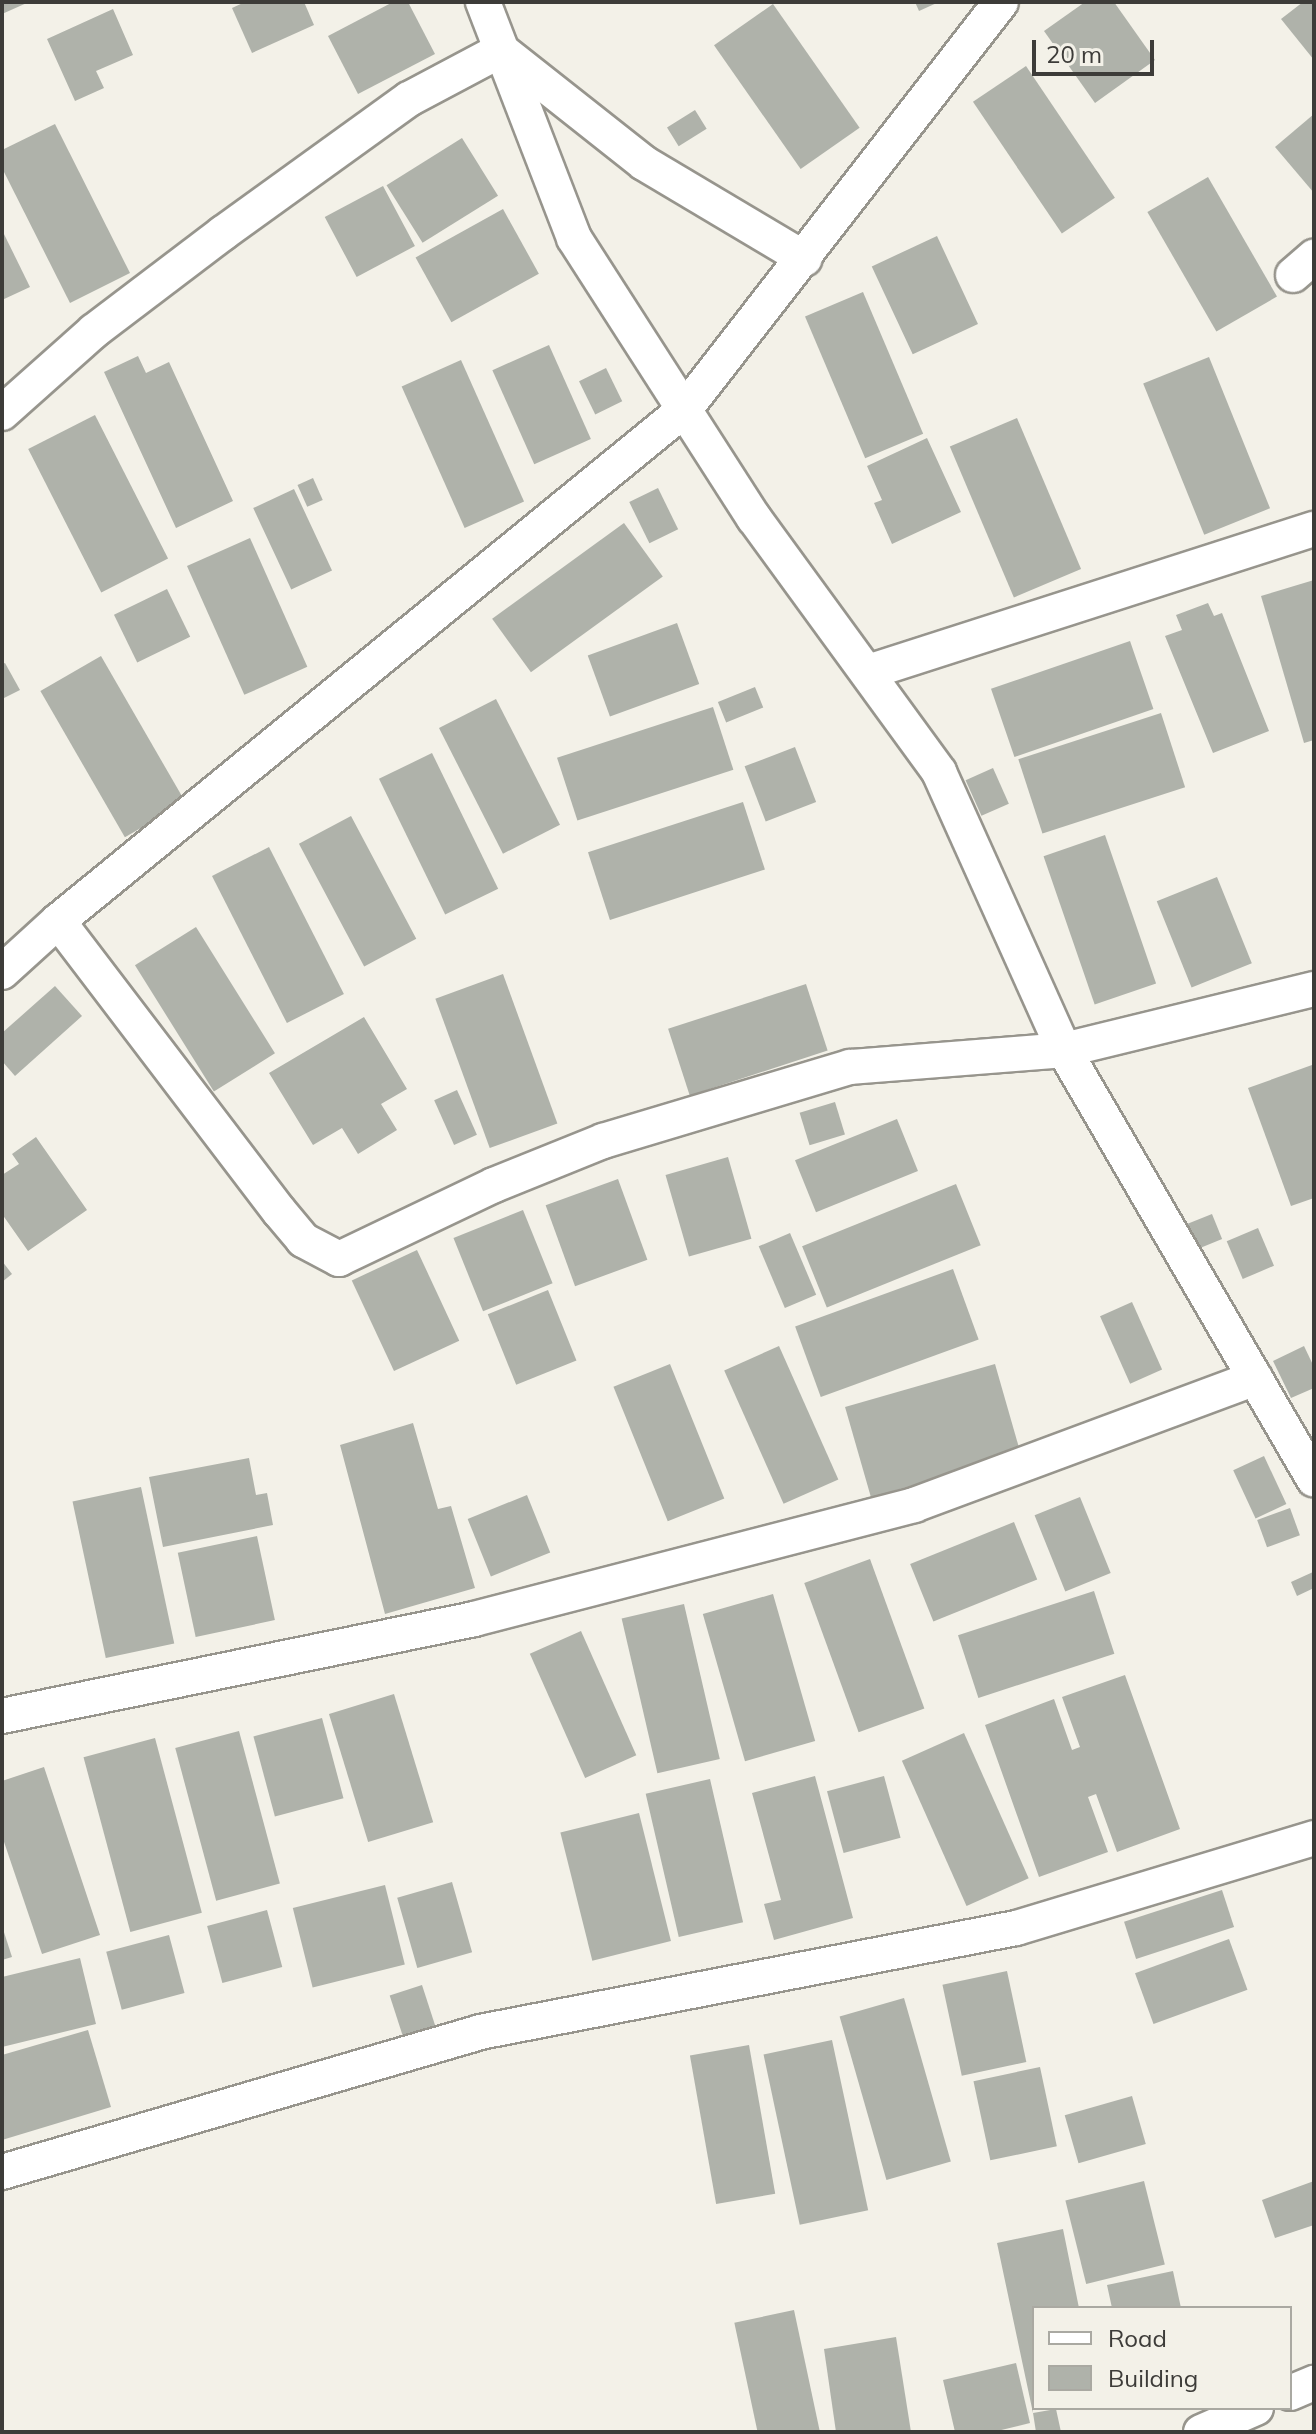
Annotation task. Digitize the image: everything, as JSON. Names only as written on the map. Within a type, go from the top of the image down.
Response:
[{"type":"street","points":[[483,2],[574,238],[754,518],[939,772],[1064,1050],[1255,1378],[1304,1442],[1314,1480]]},
{"type":"street","points":[[2,972],[58,921],[685,409],[805,259],[1001,2]]},
{"type":"street","points":[[501,50],[644,163],[805,259]]},
{"type":"street","points":[[2,413],[94,331],[223,233],[409,99],[501,50]]},
{"type":"street","points":[[868,672],[1314,529]]},
{"type":"street","points":[[58,921],[303,1240],[339,1259],[494,1185],[603,1141],[850,1067],[1064,1050],[1314,989]]},
{"type":"street","points":[[2,1716],[474,1619],[914,1505],[1255,1378]]},
{"type":"street","points":[[2,2172],[480,2032],[1016,1928],[1314,1838]]},
{"type":"street","points":[[1292,2392],[1314,2383]]},
{"type":"street","points":[[1201,2432],[1251,2410]]},
{"type":"building","points":[[2,2],[29,2],[2,14]]},
{"type":"building","points":[[245,2],[304,2],[314,25],[252,53],[232,8]]},
{"type":"building","points":[[393,2],[408,2],[435,54],[358,94],[328,36]]},
{"type":"building","points":[[915,2],[939,2],[919,11]]},
{"type":"building","points":[[1085,2],[1114,2],[1155,60],[1095,103],[1044,31]]},
{"type":"building","points":[[1303,2],[1314,2],[1314,60],[1281,19]]},
{"type":"building","points":[[773,4],[860,128],[801,169],[714,45]]},
{"type":"building","points":[[113,9],[133,55],[96,71],[104,88],[75,101],[47,39]]},
{"type":"building","points":[[1026,66],[1115,198],[1062,234],[973,102]]},
{"type":"building","points":[[695,110],[707,129],[679,146],[667,127]]},
{"type":"building","points":[[1314,114],[1314,193],[1275,147]]},
{"type":"building","points":[[55,124],[130,273],[70,303],[2,168],[2,150]]},
{"type":"building","points":[[462,138],[498,196],[423,243],[387,185]]},
{"type":"building","points":[[1208,177],[1277,297],[1216,332],[1147,212]]},
{"type":"building","points":[[383,186],[415,246],[357,277],[325,217]]},
{"type":"building","points":[[503,209],[539,274],[451,322],[416,257]]},
{"type":"building","points":[[2,230],[30,287],[2,300]]},
{"type":"building","points":[[937,236],[978,324],[913,354],[872,266]]},
{"type":"building","points":[[863,292],[923,434],[865,458],[805,317]]},
{"type":"building","points":[[549,345],[591,439],[534,464],[492,370]]},
{"type":"building","points":[[138,356],[146,373],[169,362],[233,501],[176,528],[104,372]]},
{"type":"building","points":[[1209,357],[1270,508],[1204,535],[1143,384]]},
{"type":"building","points":[[461,360],[524,502],[465,528],[402,386]]},
{"type":"building","points":[[606,368],[622,401],[595,414],[579,381]]},
{"type":"building","points":[[95,415],[168,558],[101,593],[28,449]]},
{"type":"building","points":[[1017,418],[1081,569],[1014,597],[950,447]]},
{"type":"building","points":[[927,438],[961,512],[892,544],[874,503],[882,500],[867,466]]},
{"type":"building","points":[[313,478],[323,500],[307,507],[297,485]]},
{"type":"building","points":[[658,488],[678,529],[649,543],[629,502]]},
{"type":"building","points":[[294,489],[332,571],[291,590],[253,508]]},
{"type":"building","points":[[624,523],[663,576],[531,672],[492,619]]},
{"type":"building","points":[[250,538],[307,667],[244,695],[187,566]]},
{"type":"building","points":[[1314,580],[1314,740],[1304,743],[1261,596]]},
{"type":"building","points":[[167,589],[190,637],[137,662],[114,615]]},
{"type":"building","points":[[1208,603],[1214,616],[1222,613],[1269,731],[1213,753],[1165,636],[1182,630],[1176,615]]},
{"type":"building","points":[[677,623],[699,684],[610,717],[588,655]]},
{"type":"building","points":[[1130,641],[1153,709],[1014,757],[991,689]]},
{"type":"building","points":[[101,656],[186,802],[125,837],[40,691]]},
{"type":"building","points":[[5,663],[20,690],[2,699],[2,664]]},
{"type":"building","points":[[755,687],[763,707],[726,722],[718,702]]},
{"type":"building","points":[[496,699],[560,825],[503,854],[439,728]]},
{"type":"building","points":[[713,707],[733,770],[577,820],[557,758]]},
{"type":"building","points":[[1161,713],[1185,787],[1042,834],[1018,759]]},
{"type":"building","points":[[795,747],[816,802],[766,821],[745,766]]},
{"type":"building","points":[[432,753],[498,889],[445,915],[379,779]]},
{"type":"building","points":[[993,768],[1009,804],[981,816],[966,780]]},
{"type":"building","points":[[743,802],[765,870],[610,920],[588,852]]},
{"type":"building","points":[[351,816],[416,939],[364,966],[299,844]]},
{"type":"building","points":[[1105,835],[1156,983],[1095,1005],[1044,856]]},
{"type":"building","points":[[269,847],[344,994],[287,1023],[212,876]]},
{"type":"building","points":[[1217,877],[1252,963],[1192,988],[1157,901]]},
{"type":"building","points":[[196,927],[275,1053],[214,1092],[135,965]]},
{"type":"building","points":[[503,974],[557,1123],[490,1148],[435,999]]},
{"type":"building","points":[[806,984],[828,1051],[690,1095],[668,1029]]},
{"type":"building","points":[[55,986],[82,1016],[15,1076],[2,1061],[2,1033]]},
{"type":"building","points":[[364,1017],[407,1089],[381,1104],[397,1130],[358,1154],[342,1128],[313,1145],[269,1073]]},
{"type":"building","points":[[1312,1065],[1314,1198],[1291,1206],[1248,1088]]},
{"type":"building","points":[[457,1090],[477,1135],[454,1145],[434,1100]]},
{"type":"building","points":[[835,1102],[845,1135],[810,1145],[800,1113]]},
{"type":"building","points":[[897,1119],[918,1171],[816,1212],[795,1160]]},
{"type":"building","points":[[36,1137],[87,1210],[28,1251],[2,1214],[2,1175],[19,1164],[12,1154]]},
{"type":"building","points":[[728,1157],[751,1239],[689,1257],[666,1175]]},
{"type":"building","points":[[618,1179],[647,1260],[575,1286],[546,1205]]},
{"type":"building","points":[[956,1184],[981,1245],[827,1307],[802,1246]]},
{"type":"building","points":[[523,1210],[553,1283],[483,1311],[453,1238]]},
{"type":"building","points":[[1212,1214],[1222,1239],[1192,1251],[1181,1226]]},
{"type":"building","points":[[1258,1228],[1274,1266],[1243,1279],[1227,1241]]},
{"type":"building","points":[[790,1233],[816,1295],[785,1308],[759,1246]]},
{"type":"building","points":[[417,1250],[459,1341],[394,1371],[352,1280]]},
{"type":"building","points":[[2,1261],[12,1274],[2,1282]]},
{"type":"building","points":[[953,1269],[979,1339],[821,1397],[795,1326]]},
{"type":"building","points":[[548,1290],[576,1360],[516,1385],[488,1314]]},
{"type":"building","points":[[1132,1302],[1162,1370],[1130,1384],[1100,1316]]},
{"type":"building","points":[[779,1346],[838,1479],[784,1504],[724,1370]]},
{"type":"building","points":[[1304,1346],[1314,1367],[1314,1388],[1291,1398],[1273,1361]]},
{"type":"building","points":[[670,1364],[724,1498],[668,1521],[613,1387]]},
{"type":"building","points":[[995,1364],[1021,1454],[871,1497],[845,1407]]},
{"type":"building","points":[[413,1423],[438,1509],[451,1506],[475,1588],[385,1614],[340,1445]]},
{"type":"building","points":[[1264,1456],[1286,1504],[1256,1518],[1233,1470]]},
{"type":"building","points":[[249,1458],[256,1495],[267,1493],[273,1525],[163,1547],[149,1477]]},
{"type":"building","points":[[141,1487],[174,1644],[106,1658],[73,1502]]},
{"type":"building","points":[[527,1495],[550,1552],[491,1576],[468,1519]]},
{"type":"building","points":[[1080,1497],[1111,1573],[1065,1591],[1035,1515]]},
{"type":"building","points":[[1290,1508],[1300,1535],[1267,1547],[1257,1520]]},
{"type":"building","points":[[1014,1522],[1037,1579],[933,1621],[910,1564]]},
{"type":"building","points":[[257,1536],[275,1620],[196,1637],[178,1553]]},
{"type":"building","points":[[870,1559],[924,1708],[859,1732],[804,1583]]},
{"type":"building","points":[[1313,1572],[1314,1588],[1297,1596],[1291,1582]]},
{"type":"building","points":[[1094,1591],[1114,1654],[978,1698],[958,1635]]},
{"type":"building","points":[[773,1594],[815,1741],[745,1761],[703,1614]]},
{"type":"building","points":[[684,1604],[720,1759],[657,1773],[622,1618]]},
{"type":"building","points":[[581,1631],[636,1755],[585,1778],[530,1654]]},
{"type":"building","points":[[1125,1675],[1180,1829],[1117,1852],[1096,1794],[1088,1797],[1108,1852],[1039,1877],[985,1725],[1054,1699],[1072,1750],[1080,1747],[1062,1697]]},
{"type":"building","points":[[394,1694],[433,1822],[368,1842],[329,1714]]},
{"type":"building","points":[[322,1718],[343,1798],[275,1817],[253,1736]]},
{"type":"building","points":[[239,1731],[280,1884],[216,1901],[175,1748]]},
{"type":"building","points":[[964,1733],[1029,1878],[967,1906],[902,1761]]},
{"type":"building","points":[[155,1738],[202,1913],[130,1932],[84,1757]]},
{"type":"building","points":[[44,1767],[100,1935],[42,1954],[2,1836],[2,1781]]},
{"type":"building","points":[[815,1776],[853,1918],[774,1940],[764,1904],[781,1900],[752,1793]]},
{"type":"building","points":[[884,1776],[901,1838],[844,1853],[827,1791]]},
{"type":"building","points":[[710,1779],[743,1922],[679,1937],[646,1794]]},
{"type":"building","points":[[639,1813],[671,1941],[592,1961],[560,1833]]},
{"type":"building","points":[[452,1882],[472,1952],[417,1968],[397,1898]]},
{"type":"building","points":[[385,1885],[405,1965],[313,1988],[293,1908]]},
{"type":"building","points":[[1222,1890],[1234,1927],[1136,1959],[1124,1922]]},
{"type":"building","points":[[267,1910],[282,1967],[222,1983],[207,1926]]},
{"type":"building","points":[[2,1926],[12,1957],[2,1960]]},
{"type":"building","points":[[169,1935],[185,1993],[122,2010],[106,1952]]},
{"type":"building","points":[[1229,1939],[1247,1990],[1153,2024],[1135,1973]]},
{"type":"building","points":[[80,1958],[96,2024],[2,2047],[2,1977]]},
{"type":"building","points":[[1007,1971],[1026,2062],[962,2076],[942,1985]]},
{"type":"building","points":[[422,1985],[438,2034],[406,2045],[390,1996]]},
{"type":"building","points":[[904,1998],[951,2161],[886,2180],[840,2016]]},
{"type":"building","points":[[88,2030],[111,2107],[2,2140],[2,2055]]},
{"type":"building","points":[[832,2040],[868,2210],[800,2225],[764,2055]]},
{"type":"building","points":[[749,2045],[775,2194],[716,2204],[690,2055]]},
{"type":"building","points":[[1040,2067],[1057,2146],[990,2160],[973,2081]]},
{"type":"building","points":[[1132,2096],[1146,2144],[1078,2163],[1065,2115]]},
{"type":"building","points":[[1144,2181],[1165,2264],[1086,2284],[1065,2201]]},
{"type":"building","points":[[1314,2181],[1314,2225],[1275,2238],[1262,2200]]},
{"type":"building","points":[[1063,2229],[1079,2306],[1032,2306],[1032,2408],[997,2243]]},
{"type":"building","points":[[1173,2271],[1181,2306],[1112,2306],[1107,2285]]},
{"type":"building","points":[[794,2310],[820,2432],[758,2432],[734,2323]]},
{"type":"building","points":[[896,2337],[911,2432],[836,2432],[824,2349]]},
{"type":"building","points":[[1016,2363],[1030,2423],[993,2432],[955,2432],[943,2380]]},
{"type":"building","points":[[1056,2410],[1061,2432],[1036,2432],[1033,2413]]}]
